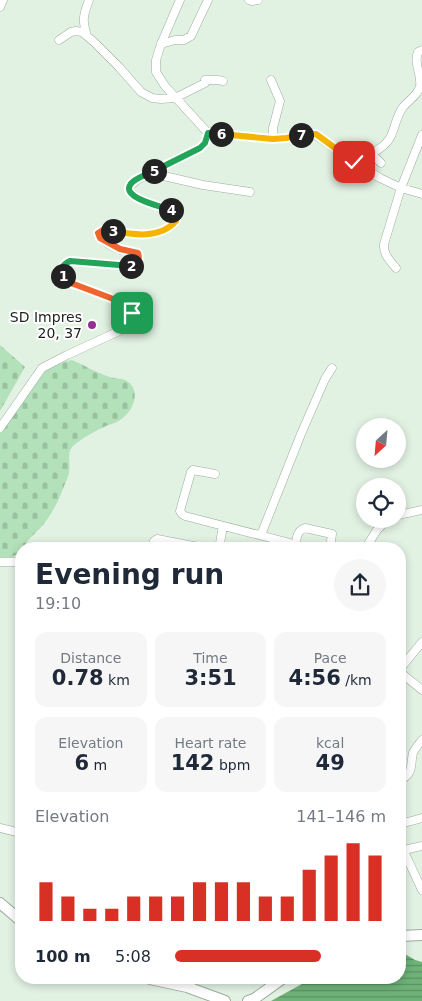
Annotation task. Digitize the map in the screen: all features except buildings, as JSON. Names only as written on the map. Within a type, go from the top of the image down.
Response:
[{"type":"main road","points":[[0,903],[15,911]]},
{"type":"main road","points":[[406,936],[422,935]]},
{"type":"main road","points":[[175,984],[225,1001]]},
{"type":"main road","points":[[248,1001],[275,984]]},
{"type":"street","points":[[0,7],[3,0]]},
{"type":"street","points":[[87,36],[83,20],[89,0]]},
{"type":"street","points":[[180,0],[161,44],[156,60],[156,72],[173,97],[208,133],[273,139],[316,134],[354,162],[380,178],[401,188],[422,194]]},
{"type":"street","points":[[161,44],[175,40],[184,40],[191,36],[208,0]]},
{"type":"street","points":[[249,0],[258,0]]},
{"type":"street","points":[[59,40],[71,32],[82,32],[141,92],[152,98],[173,97],[208,80],[223,81]]},
{"type":"street","points":[[354,162],[383,147],[388,141],[402,109],[420,88],[421,80],[416,57],[418,52],[422,50]]},
{"type":"street","points":[[272,80],[280,101],[273,128],[273,139]]},
{"type":"street","points":[[0,428],[42,368],[128,326],[132,322],[132,313],[128,306],[71,283],[65,278],[61,270],[62,266],[70,261],[134,266],[138,262],[138,253],[115,247],[100,238],[98,233],[103,230],[145,235],[162,231],[175,222],[175,212],[138,199],[129,190],[130,184],[200,148],[205,143],[208,133]]},
{"type":"street","points":[[396,268],[386,256],[384,248],[401,188],[422,135]]},
{"type":"street","points":[[371,153],[381,163]]},
{"type":"street","points":[[413,157],[422,158]]},
{"type":"street","points":[[151,173],[203,186],[250,192]]},
{"type":"street","points":[[261,535],[301,434],[325,379],[332,368]]},
{"type":"street","points":[[214,474],[193,470],[191,472],[180,510],[182,514],[290,542]]},
{"type":"street","points":[[406,513],[422,510]]},
{"type":"street","points":[[220,542],[223,526]]},
{"type":"street","points":[[297,542],[298,532],[305,528],[332,534],[331,542]]},
{"type":"street","points":[[370,542],[379,528]]},
{"type":"street","points":[[154,542],[157,539],[173,542]]},
{"type":"street","points":[[0,562],[15,562]]},
{"type":"street","points":[[406,663],[422,642]]},
{"type":"street","points":[[406,676],[422,690]]},
{"type":"street","points":[[406,778],[411,769],[415,749],[422,740]]},
{"type":"street","points":[[406,822],[422,818]]},
{"type":"street","points":[[0,828],[15,832]]},
{"type":"street","points":[[406,846],[422,846]]},
{"type":"street","points":[[406,855],[422,890]]},
{"type":"green space","points":[[0,345],[25,367],[0,411]]},
{"type":"green space","points":[[72,360],[112,378],[125,380],[134,389],[134,400],[129,412],[120,420],[93,432],[73,446],[69,458],[68,477],[49,517],[27,542],[15,542],[15,556],[0,557],[0,433],[46,370]]},
{"type":"shaded area","points":[[406,955],[422,962],[422,1001],[271,1001],[302,984],[406,984]]},
{"type":"place","name":"SD Impres 20, 37","points":[[92,325]]},
{"type":"route","points":[[132,313],[124,303],[71,283],[61,273],[62,266],[70,261],[134,266],[138,262],[138,253],[115,247],[100,238],[98,233],[103,230],[127,234],[152,234],[162,231],[176,221],[175,212],[138,199],[129,190],[130,184],[197,150],[205,143],[208,133],[273,139],[316,134],[354,162]]}]
